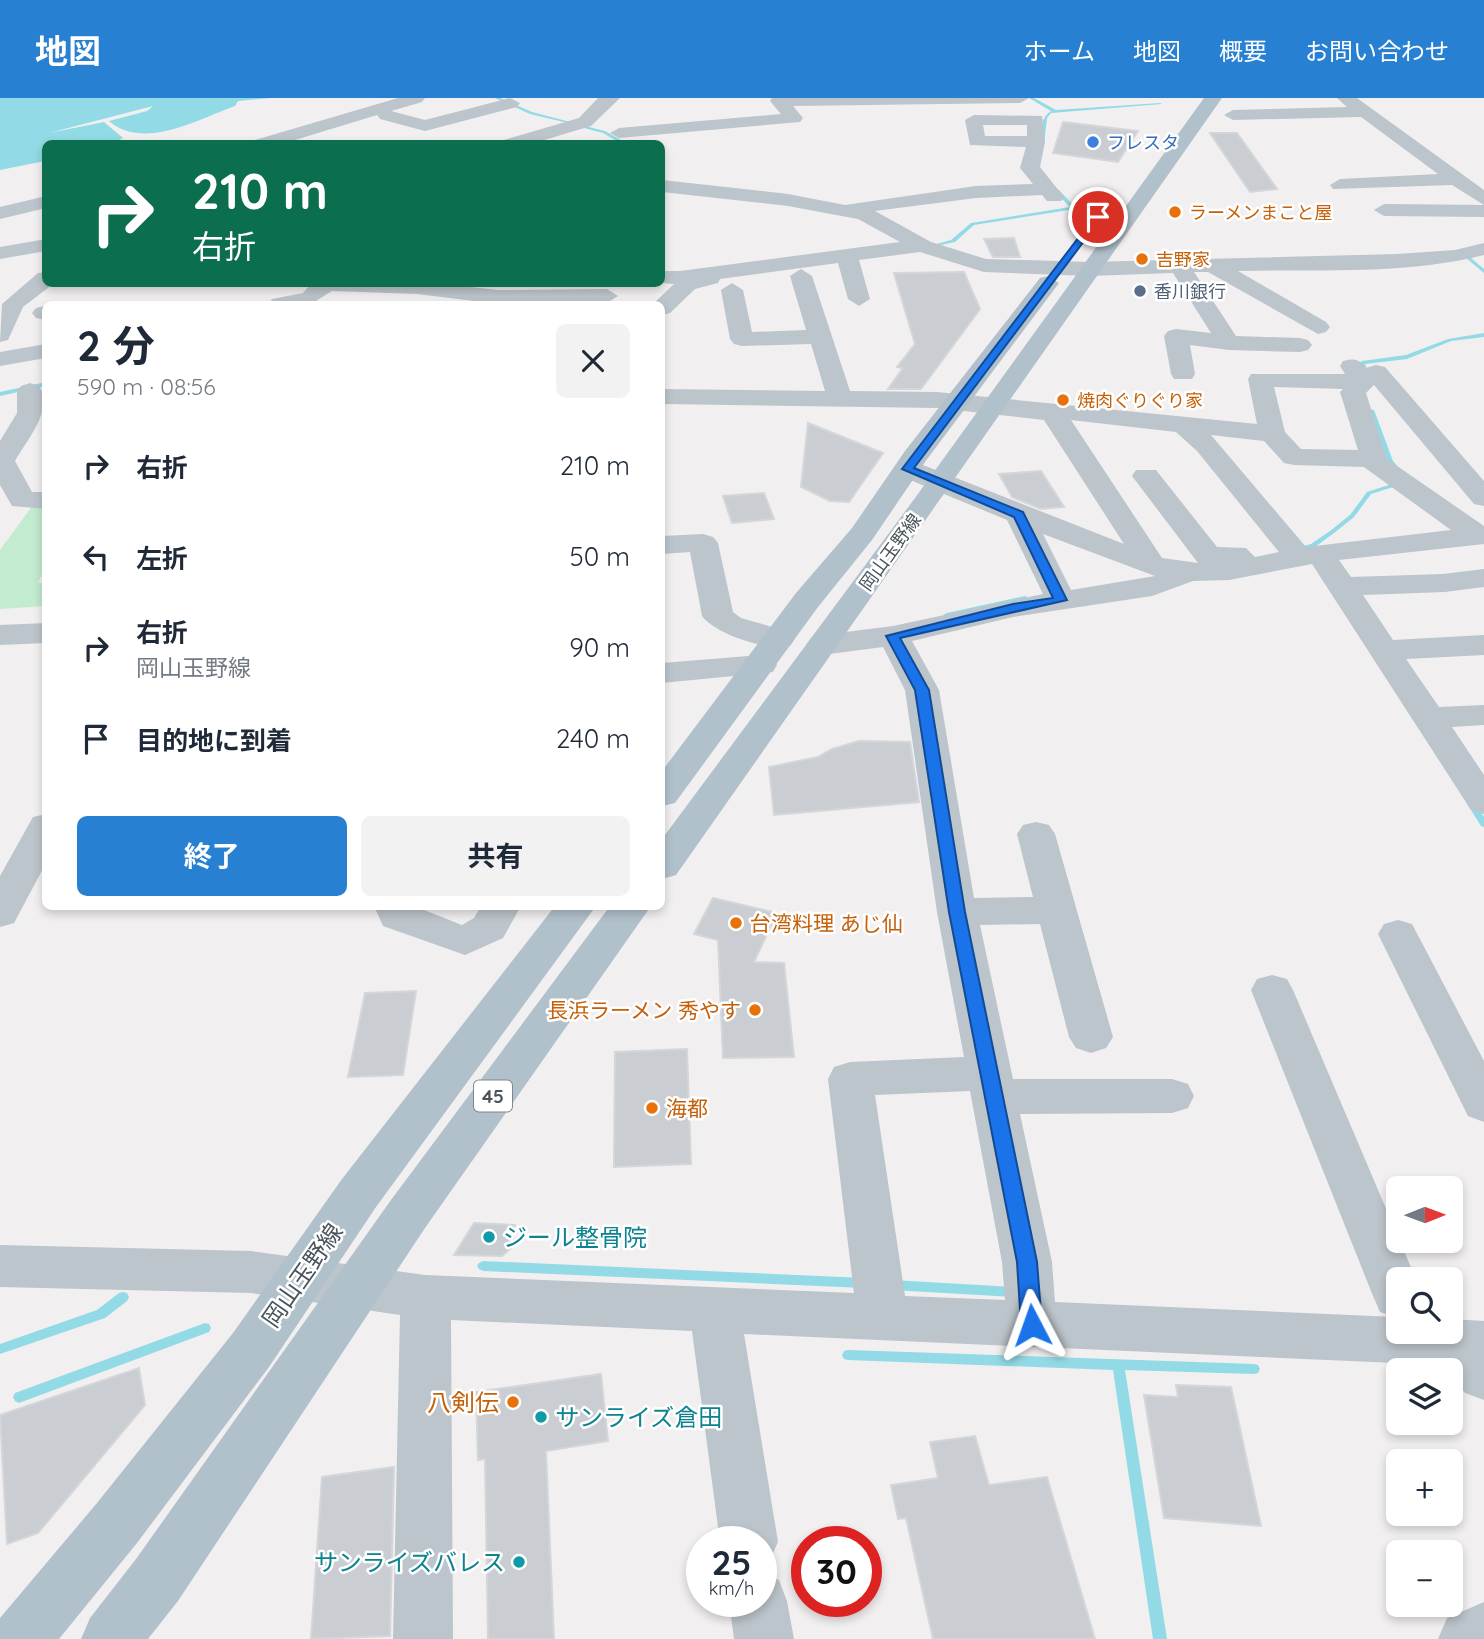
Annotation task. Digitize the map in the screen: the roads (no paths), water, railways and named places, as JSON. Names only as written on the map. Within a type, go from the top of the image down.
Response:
[{"type":"main road","name":"岡山玉野線","points":[[665,862],[991,407],[1083,250],[1187,98]]},
{"type":"main road","name":"岡山玉野線","points":[[665,791],[862,534],[1060,268],[1083,250],[1223,107]]},
{"type":"main road","name":"岡山玉野線","points":[[21,1639],[117,1523],[251,1350],[276,1275],[359,1193],[574,910]]},
{"type":"main road","name":"45","points":[[111,1639],[164,1569],[358,1288],[629,910]]},
{"type":"street","points":[[275,140],[416,98]]},
{"type":"street","points":[[298,140],[438,98]]},
{"type":"street","points":[[523,140],[582,122],[611,98]]},
{"type":"street","points":[[549,116],[582,122],[626,138],[794,118],[779,101],[1020,98]]},
{"type":"street","points":[[1346,98],[1484,199]]},
{"type":"street","points":[[386,115],[425,126],[511,104]]},
{"type":"street","points":[[1223,107],[1365,112]]},
{"type":"street","points":[[294,140],[310,132],[307,131]]},
{"type":"street","points":[[1369,136],[1395,135]]},
{"type":"street","points":[[852,212],[853,208],[976,192],[1051,193],[1030,168],[1037,142]]},
{"type":"street","points":[[1340,185],[1456,179]]},
{"type":"street","points":[[665,186],[788,200],[863,213],[927,247],[984,265],[1060,268]]},
{"type":"street","points":[[0,214],[42,203]]},
{"type":"street","points":[[0,221],[42,210]]},
{"type":"street","points":[[1384,210],[1484,211]]},
{"type":"street","points":[[0,234],[42,226]]},
{"type":"street","points":[[0,253],[42,246]]},
{"type":"street","points":[[665,305],[694,280],[927,247]]},
{"type":"street","points":[[1083,250],[1179,266],[1408,259],[1455,256],[1484,249]]},
{"type":"street","points":[[847,259],[859,299]]},
{"type":"street","points":[[1212,265],[1318,327]]},
{"type":"street","points":[[1179,266],[1229,343]]},
{"type":"street","points":[[665,277],[755,271],[795,273],[821,337],[840,400]]},
{"type":"street","points":[[0,335],[13,304],[42,281]]},
{"type":"street","points":[[289,301],[316,292],[390,287]]},
{"type":"street","points":[[433,287],[498,297],[611,295]]},
{"type":"street","points":[[732,290],[742,339],[821,337]]},
{"type":"street","points":[[1183,374],[1176,336],[1229,343],[1300,345]]},
{"type":"street","points":[[0,359],[42,352]]},
{"type":"street","points":[[1363,373],[1353,392],[1374,459],[1401,483],[1480,535]]},
{"type":"street","points":[[1374,459],[1294,457],[1272,435],[1260,379],[1363,373],[1484,498]]},
{"type":"street","points":[[29,391],[30,412],[1,461],[22,500],[42,502]]},
{"type":"street","points":[[665,391],[957,403],[1053,413],[1067,412],[1272,435]]},
{"type":"street","points":[[1053,413],[1150,564]]},
{"type":"street","points":[[1184,424],[1304,553],[1342,586],[1482,795]]},
{"type":"street","points":[[908,469],[938,484],[1150,564],[1186,572],[1304,553],[1480,535]]},
{"type":"street","points":[[1146,477],[1209,557],[1235,554],[1244,562]]},
{"type":"street","points":[[1019,514],[1059,596]]},
{"type":"street","points":[[665,545],[703,543],[718,616],[770,652]]},
{"type":"street","points":[[822,645],[892,636],[1059,596],[1152,587],[1176,579],[1186,572]]},
{"type":"street","points":[[1342,586],[1484,579]]},
{"type":"street","points":[[0,635],[42,632]]},
{"type":"street","points":[[892,636],[922,690],[1000,1091],[1030,1304]]},
{"type":"street","points":[[1384,650],[1484,645]]},
{"type":"street","points":[[665,672],[770,652]]},
{"type":"street","points":[[1428,718],[1484,715]]},
{"type":"street","points":[[0,913],[42,834]]},
{"type":"street","points":[[1036,834],[1091,1037]]},
{"type":"street","points":[[395,910],[397,916],[465,941],[489,928],[499,910]]},
{"type":"street","points":[[967,912],[1055,910]]},
{"type":"street","points":[[1398,934],[1484,1104]]},
{"type":"street","points":[[1272,990],[1386,1267]]},
{"type":"street","points":[[879,1295],[850,1079],[1000,1091],[1171,1096]]},
{"type":"street","points":[[0,1266],[276,1275],[425,1297],[715,1311],[879,1295],[1030,1304],[1451,1348]]},
{"type":"street","points":[[423,1639],[422,1516],[428,1359],[425,1297]]},
{"type":"street","points":[[715,1311],[747,1526]]},
{"type":"street","points":[[761,1617],[764,1639]]},
{"type":"street","points":[[1468,1639],[1484,1632]]},
{"type":"water","points":[[0,98],[271,98],[238,101],[235,106],[188,124],[154,133],[123,130],[109,121],[147,111],[153,106],[49,133],[104,122],[123,138],[42,140],[42,162],[0,170]]},
{"type":"waterway","points":[[497,98],[531,113],[568,122]]},
{"type":"waterway","points":[[1031,98],[1054,111]]},
{"type":"waterway","points":[[1042,144],[1045,118],[1050,112],[1160,104]]},
{"type":"waterway","points":[[585,127],[604,132],[619,140]]},
{"type":"waterway","points":[[928,247],[953,241],[973,224],[1073,208],[1057,191]]},
{"type":"waterway","points":[[1484,253],[1467,257],[1484,272]]},
{"type":"waterway","points":[[1366,374],[1362,363],[1407,357],[1450,340],[1484,335]]},
{"type":"waterway","points":[[0,394],[42,385]]},
{"type":"waterway","points":[[1371,410],[1390,461],[1395,467]]},
{"type":"waterway","points":[[1298,549],[1313,546],[1332,532],[1352,516],[1369,493],[1401,483]]},
{"type":"waterway","points":[[947,615],[1025,598]]},
{"type":"waterway","points":[[1470,802],[1484,824]]},
{"type":"waterway","points":[[483,1266],[864,1283]]},
{"type":"waterway","points":[[892,1285],[1014,1292]]},
{"type":"waterway","points":[[0,1349],[101,1314],[123,1297]]},
{"type":"waterway","points":[[19,1397],[205,1328]]},
{"type":"waterway","points":[[848,1355],[1118,1364]]},
{"type":"waterway","points":[[1118,1364],[1254,1369]]},
{"type":"waterway","points":[[1118,1364],[1160,1639]]},
{"type":"place","name":"フレスタ","points":[[1093,142]]},
{"type":"place","name":"ラーメンまこと屋","points":[[1175,212]]},
{"type":"place","name":"吉野家","points":[[1142,259]]},
{"type":"place","name":"香川銀行","points":[[1140,291]]},
{"type":"place","name":"焼肉ぐりぐり家","points":[[1063,400]]},
{"type":"place","name":"台湾料理 あじ仙","points":[[736,923]]},
{"type":"place","name":"長浜ラーメン 秀やす","points":[[755,1010]]},
{"type":"place","name":"海都","points":[[652,1108]]},
{"type":"place","name":"ジール整骨院","points":[[489,1237]]},
{"type":"place","name":"八剣伝","points":[[513,1402]]},
{"type":"place","name":"サンライズ倉田","points":[[541,1417]]},
{"type":"place","name":"サンライズバレス","points":[[519,1562]]}]
